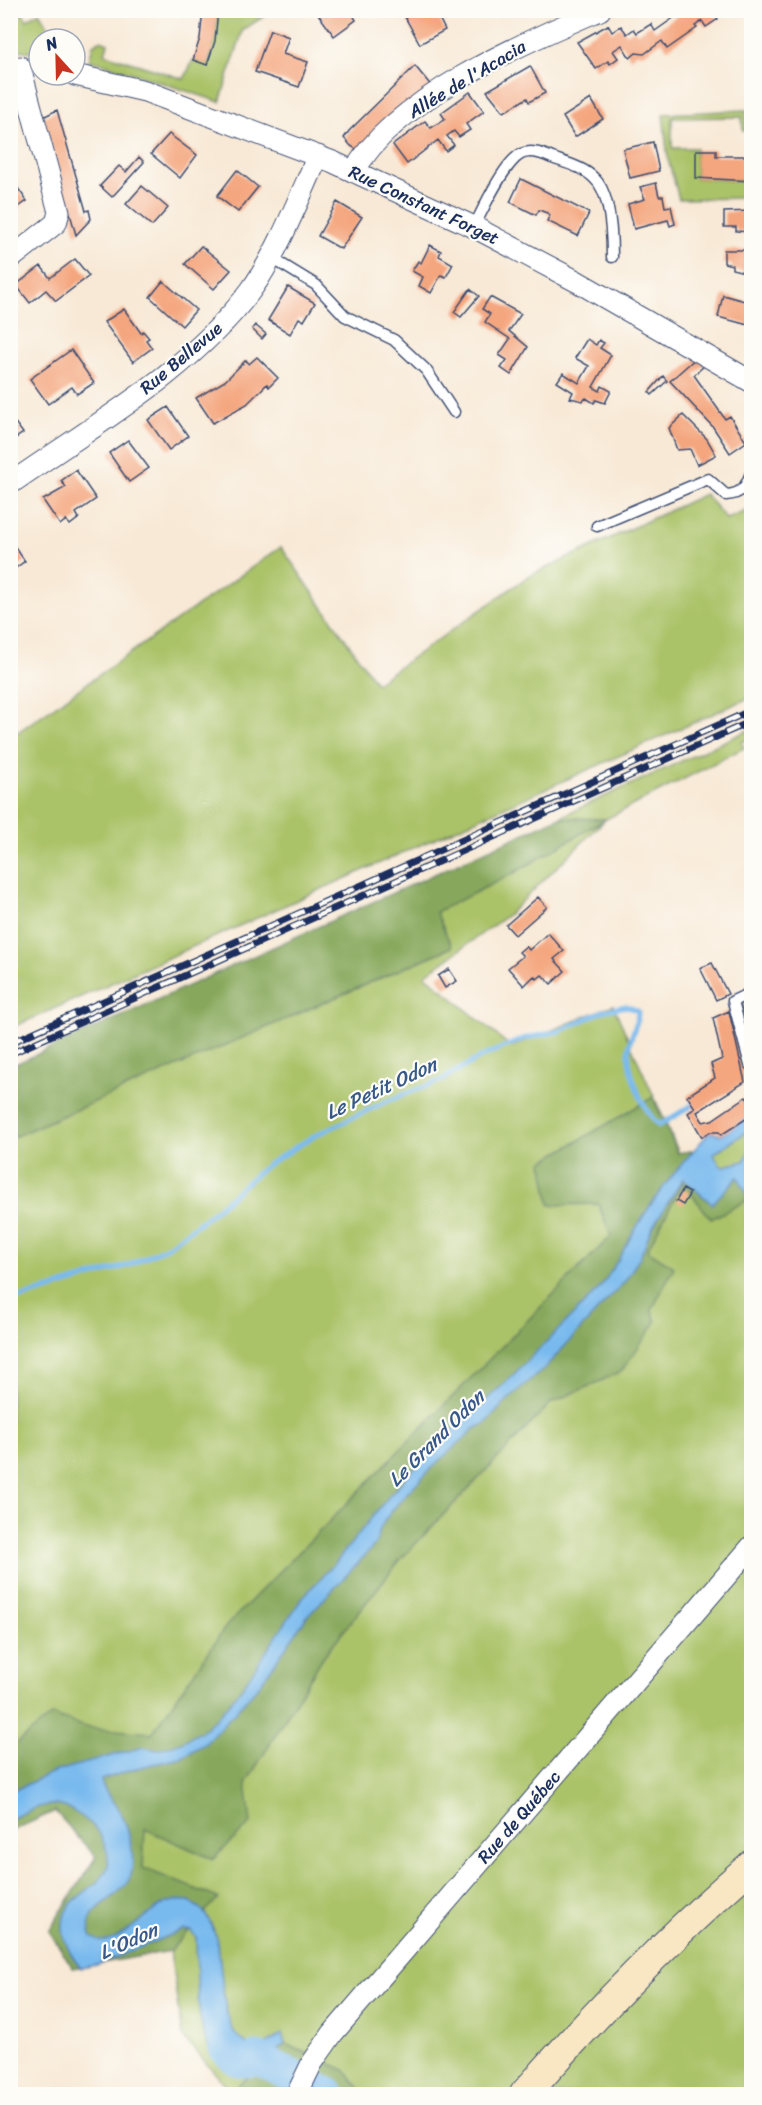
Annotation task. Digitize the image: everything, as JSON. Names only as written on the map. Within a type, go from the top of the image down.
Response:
[{"type":"main road","points":[[525,2094],[620,1989],[696,1914],[752,1865]]},
{"type":"street","name":"Allée de l'Acacia","points":[[354,172],[362,155],[375,141],[421,103],[505,53],[600,10]]},
{"type":"street","points":[[10,259],[56,223],[59,212],[23,67]]},
{"type":"street","name":"Rue Constant Forget","points":[[87,78],[145,91],[318,156],[354,172],[474,227],[578,282],[752,382]]},
{"type":"street","name":"Rue Bellevue","points":[[10,484],[200,348],[252,288],[318,156]]},
{"type":"street","name":"Rue de Québec","points":[[298,2093],[312,2063],[333,2033],[752,1546]]},
{"type":"lane","points":[[474,227],[491,193],[515,159],[522,153],[531,152],[578,167],[596,179],[609,213],[612,257]]},
{"type":"lane","points":[[269,257],[316,285],[345,316],[394,340],[426,370],[454,412]]},
{"type":"lane","points":[[597,526],[708,479],[726,495],[736,495],[746,488],[752,471]]},
{"type":"lane","points":[[750,1065],[733,1001],[752,992]]},
{"type":"green space","points":[[11,10],[21,11],[27,20],[39,12],[48,27],[27,27],[27,51],[11,49]]},
{"type":"green space","points":[[218,11],[272,11],[243,30],[220,102],[102,63],[89,61],[93,45],[101,40],[108,43],[105,54],[184,79],[193,60],[208,64],[215,41]]},
{"type":"green space","points":[[746,110],[747,126],[751,126],[751,131],[743,131],[742,117],[672,118],[672,148],[696,148],[696,178],[751,181],[751,198],[679,199],[668,159],[663,114]]},
{"type":"green space","points":[[705,494],[726,519],[751,509],[751,697],[11,1028],[11,737],[281,547],[376,683],[529,576]]},
{"type":"green space","points":[[751,729],[751,738],[742,742],[744,748],[606,819],[509,914],[425,975],[511,1047],[613,1005],[679,1153],[709,1148],[751,1120],[751,2094],[364,2094],[345,2070],[285,2044],[231,2091],[182,2036],[170,1951],[73,1968],[49,1931],[96,1857],[55,1811],[11,1831],[10,1138],[452,947],[435,912],[514,873],[604,819],[558,818]]},
{"type":"green space","points":[[558,818],[606,819],[514,873],[436,912],[452,947],[11,1138],[11,1066]]},
{"type":"green space","points":[[751,998],[751,1052],[741,1012],[746,1001]]},
{"type":"green space","points":[[653,1097],[678,1153],[709,1148],[722,1167],[733,1164],[750,1199],[711,1219],[683,1183],[647,1250],[674,1267],[652,1310],[656,1322],[621,1372],[551,1403],[400,1560],[323,1657],[246,1783],[251,1823],[213,1859],[145,1829],[143,1868],[218,1898],[170,1951],[73,1968],[49,1931],[96,1857],[55,1811],[11,1831],[11,1748],[52,1715],[89,1728],[152,1733],[227,1625],[611,1236],[598,1204],[550,1205],[542,1162]]},
{"type":"green space","points":[[285,2044],[345,2070],[364,2094],[231,2094],[231,2091]]},
{"type":"water","points":[[751,1115],[751,1129],[713,1154],[722,1167],[744,1161],[751,1148],[751,1202],[738,1177],[712,1204],[683,1179],[652,1228],[639,1259],[625,1281],[542,1371],[514,1394],[488,1421],[450,1451],[399,1502],[382,1525],[374,1546],[306,1618],[259,1686],[206,1743],[181,1758],[137,1768],[101,1780],[126,1826],[131,1843],[132,1868],[126,1884],[91,1918],[89,1927],[92,1937],[103,1941],[115,1939],[152,1911],[179,1900],[193,1904],[205,1914],[218,1946],[225,2002],[229,2020],[236,2035],[258,2050],[282,2034],[285,2044],[251,2070],[224,2064],[214,2055],[206,2042],[202,2025],[197,1987],[196,1937],[191,1931],[183,1930],[97,1965],[81,1968],[66,1944],[63,1931],[64,1917],[75,1900],[101,1879],[106,1870],[109,1860],[104,1842],[88,1821],[61,1806],[36,1808],[11,1819],[11,1792],[53,1772],[143,1747],[158,1750],[182,1742],[201,1732],[242,1688],[302,1598],[336,1562],[389,1496],[433,1448],[504,1384],[597,1291],[610,1274],[635,1229],[657,1197],[700,1143],[710,1132],[721,1135]]},
{"type":"building","points":[[203,10],[218,10],[215,41],[207,65],[193,60],[200,38]]},
{"type":"building","points":[[323,10],[327,15],[333,10],[350,10],[356,20],[334,36],[318,14]]},
{"type":"building","points":[[401,10],[458,10],[440,20],[445,30],[420,44]]},
{"type":"building","points":[[685,10],[724,10],[716,16],[718,19],[706,27],[702,21],[695,26],[697,28],[667,49],[662,41],[644,54],[636,53],[630,58],[622,45],[613,51],[618,58],[596,69],[577,42],[608,25],[612,32],[621,26],[627,34],[634,29],[637,33],[651,24],[655,31]]},
{"type":"building","points":[[270,30],[289,37],[283,54],[308,62],[299,87],[255,72]]},
{"type":"building","points":[[415,66],[433,88],[358,150],[351,146],[344,138],[349,131]]},
{"type":"building","points":[[530,66],[545,93],[529,102],[527,98],[504,112],[487,91]]},
{"type":"building","points":[[470,92],[484,111],[466,124],[470,130],[459,137],[454,131],[447,136],[454,145],[446,151],[438,140],[407,164],[393,145],[425,121],[431,128],[445,119],[441,113]]},
{"type":"building","points":[[591,99],[603,119],[575,137],[563,117]]},
{"type":"building","points":[[57,110],[86,211],[89,210],[91,219],[76,235],[43,117]]},
{"type":"building","points":[[169,134],[197,155],[180,178],[151,154]]},
{"type":"building","points":[[653,142],[659,171],[630,178],[623,149]]},
{"type":"building","points":[[696,150],[716,150],[716,156],[752,156],[752,181],[696,178]]},
{"type":"building","points":[[139,157],[144,162],[112,197],[100,186],[119,166],[126,172]]},
{"type":"building","points":[[237,170],[258,187],[238,212],[217,196]]},
{"type":"building","points":[[10,177],[27,201],[11,212],[10,211]]},
{"type":"building","points":[[521,179],[589,213],[578,236],[547,221],[550,215],[547,213],[539,210],[536,215],[510,202]]},
{"type":"building","points":[[656,183],[659,196],[663,196],[665,207],[671,206],[675,224],[670,226],[668,220],[634,229],[628,204],[645,199],[640,187]]},
{"type":"building","points":[[142,186],[168,208],[152,226],[126,204]]},
{"type":"building","points":[[337,202],[362,217],[341,249],[318,236]]},
{"type":"building","points":[[752,211],[752,232],[736,231],[736,227],[724,227],[724,212]]},
{"type":"building","points":[[430,245],[441,251],[439,256],[453,264],[446,277],[441,275],[431,293],[419,286],[423,277],[412,271],[418,261],[421,263]]},
{"type":"building","points":[[201,246],[231,270],[214,289],[185,264]]},
{"type":"building","points":[[724,250],[752,250],[752,274],[732,269],[732,265],[724,263]]},
{"type":"building","points":[[75,259],[89,276],[56,301],[46,290],[30,303],[16,285],[41,266],[50,278]]},
{"type":"building","points":[[163,281],[196,310],[182,326],[150,297]]},
{"type":"building","points":[[288,287],[315,303],[304,321],[299,318],[290,334],[268,320]]},
{"type":"building","points":[[470,289],[479,296],[461,317],[454,312]]},
{"type":"building","points":[[723,295],[752,303],[752,326],[718,317]]},
{"type":"building","points":[[490,297],[521,314],[509,331],[528,347],[511,375],[501,368],[507,360],[499,355],[510,339],[485,322],[490,314],[482,309]]},
{"type":"building","points":[[124,309],[141,333],[143,331],[149,338],[146,340],[152,348],[133,362],[104,322]]},
{"type":"building","points":[[255,325],[266,334],[262,339],[252,329]]},
{"type":"building","points":[[587,339],[596,345],[599,340],[604,343],[600,348],[611,355],[593,387],[600,391],[602,386],[611,391],[605,403],[596,400],[594,403],[586,398],[583,401],[570,398],[573,392],[557,382],[563,373],[579,383],[589,366],[575,358]]},
{"type":"building","points":[[71,350],[94,383],[77,394],[72,387],[48,404],[30,379]]},
{"type":"building","points":[[257,357],[278,378],[269,387],[267,384],[247,404],[213,423],[196,398],[225,381],[246,360],[249,364]]},
{"type":"building","points":[[697,357],[705,365],[694,375],[725,419],[730,416],[746,442],[730,453],[713,427],[670,381]]},
{"type":"building","points":[[663,376],[667,381],[652,395],[649,392]]},
{"type":"building","points":[[168,407],[188,436],[169,450],[148,420]]},
{"type":"building","points":[[683,415],[707,439],[716,455],[697,465],[690,449],[677,450],[669,428]]},
{"type":"building","points":[[10,416],[23,433],[10,442]]},
{"type":"building","points":[[128,440],[149,468],[129,482],[109,453]]},
{"type":"building","points":[[76,470],[96,499],[76,513],[79,518],[70,525],[66,520],[60,525],[43,500],[66,487],[61,481]]},
{"type":"building","points":[[10,540],[25,561],[10,572]]},
{"type":"building","points":[[538,897],[547,907],[515,935],[506,925]]},
{"type":"building","points":[[548,933],[564,951],[554,959],[565,971],[551,984],[542,975],[537,979],[534,976],[524,986],[508,968],[523,956],[519,952],[526,946],[529,950]]},
{"type":"building","points":[[712,963],[728,994],[716,1000],[700,968]]},
{"type":"building","points":[[449,969],[457,981],[445,988],[438,976]]},
{"type":"building","points":[[729,1011],[745,1082],[697,1112],[703,1122],[712,1120],[746,1097],[752,1105],[752,1115],[721,1135],[719,1132],[710,1132],[702,1137],[688,1113],[695,1108],[687,1096],[715,1078],[711,1064],[722,1059],[713,1018]]},
{"type":"building","points":[[683,1189],[690,1193],[683,1205],[676,1201]]},
{"type":"waterway","name":"Le Petit Odon","points":[[10,1301],[129,1265],[167,1247],[207,1217],[267,1165],[314,1136],[385,1102],[442,1080],[481,1057],[523,1039],[560,1031],[603,1011],[626,1006],[638,1011],[629,1047],[630,1066],[642,1101],[654,1119],[660,1125],[691,1106]]},
{"type":"waterway","name":"L'Odon","points":[[225,2048],[239,2060],[247,2061],[257,2058],[328,2094]]},
{"type":"railway","points":[[10,1043],[752,710]]},
{"type":"railway","points":[[10,1054],[752,721]]},
{"type":"water label","name":"Le Grand Odon","points":[[436,1438]]}]
